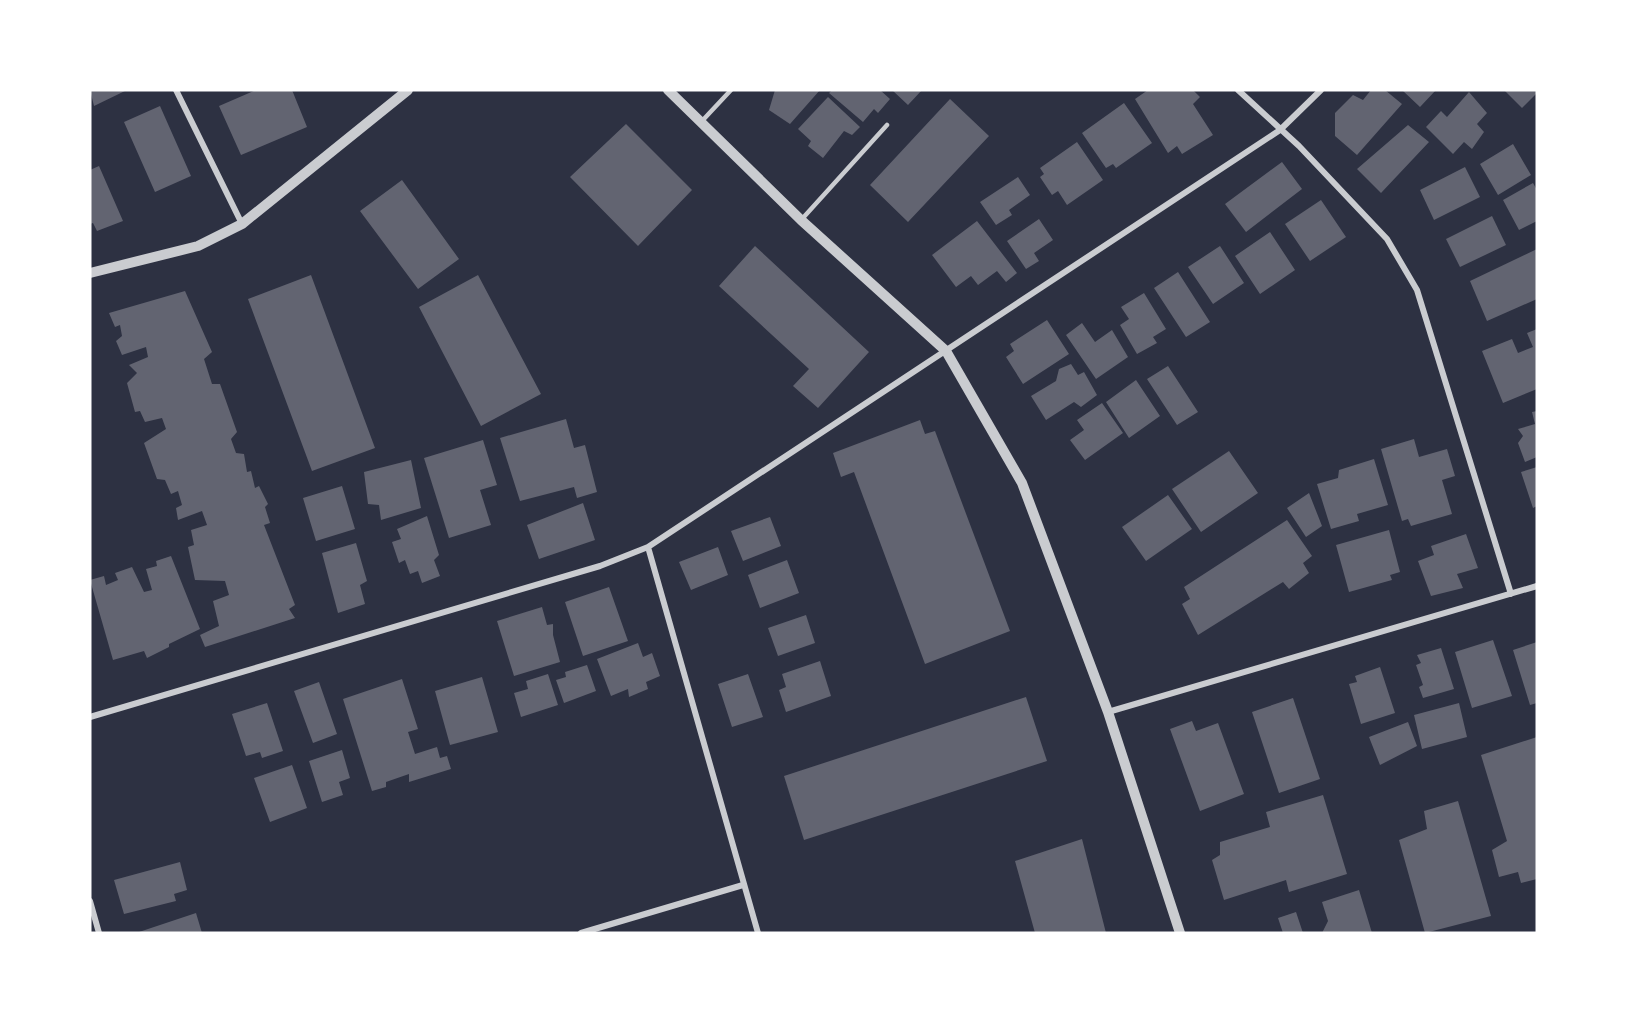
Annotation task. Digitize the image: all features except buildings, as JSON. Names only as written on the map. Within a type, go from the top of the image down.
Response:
[{"type":"street","points":[[176,90],[242,224]]},
{"type":"street","points":[[90,273],[198,246],[242,224],[408,90]]},
{"type":"street","points":[[668,90],[801,220],[946,351],[1022,483],[1108,712],[1180,933]]},
{"type":"street","points":[[1238,90],[1344,191],[1387,239],[1417,290],[1511,594]]},
{"type":"street","points":[[90,717],[600,566],[648,546],[1280,130],[1321,90]]},
{"type":"street","points":[[648,546],[758,933]]},
{"type":"street","points":[[1108,712],[1537,586]]},
{"type":"street","points":[[580,933],[743,885]]},
{"type":"street","points":[[90,902],[99,933]]},
{"type":"lane","points":[[701,122],[731,90]]},
{"type":"lane","points":[[801,220],[886,124]]}]
